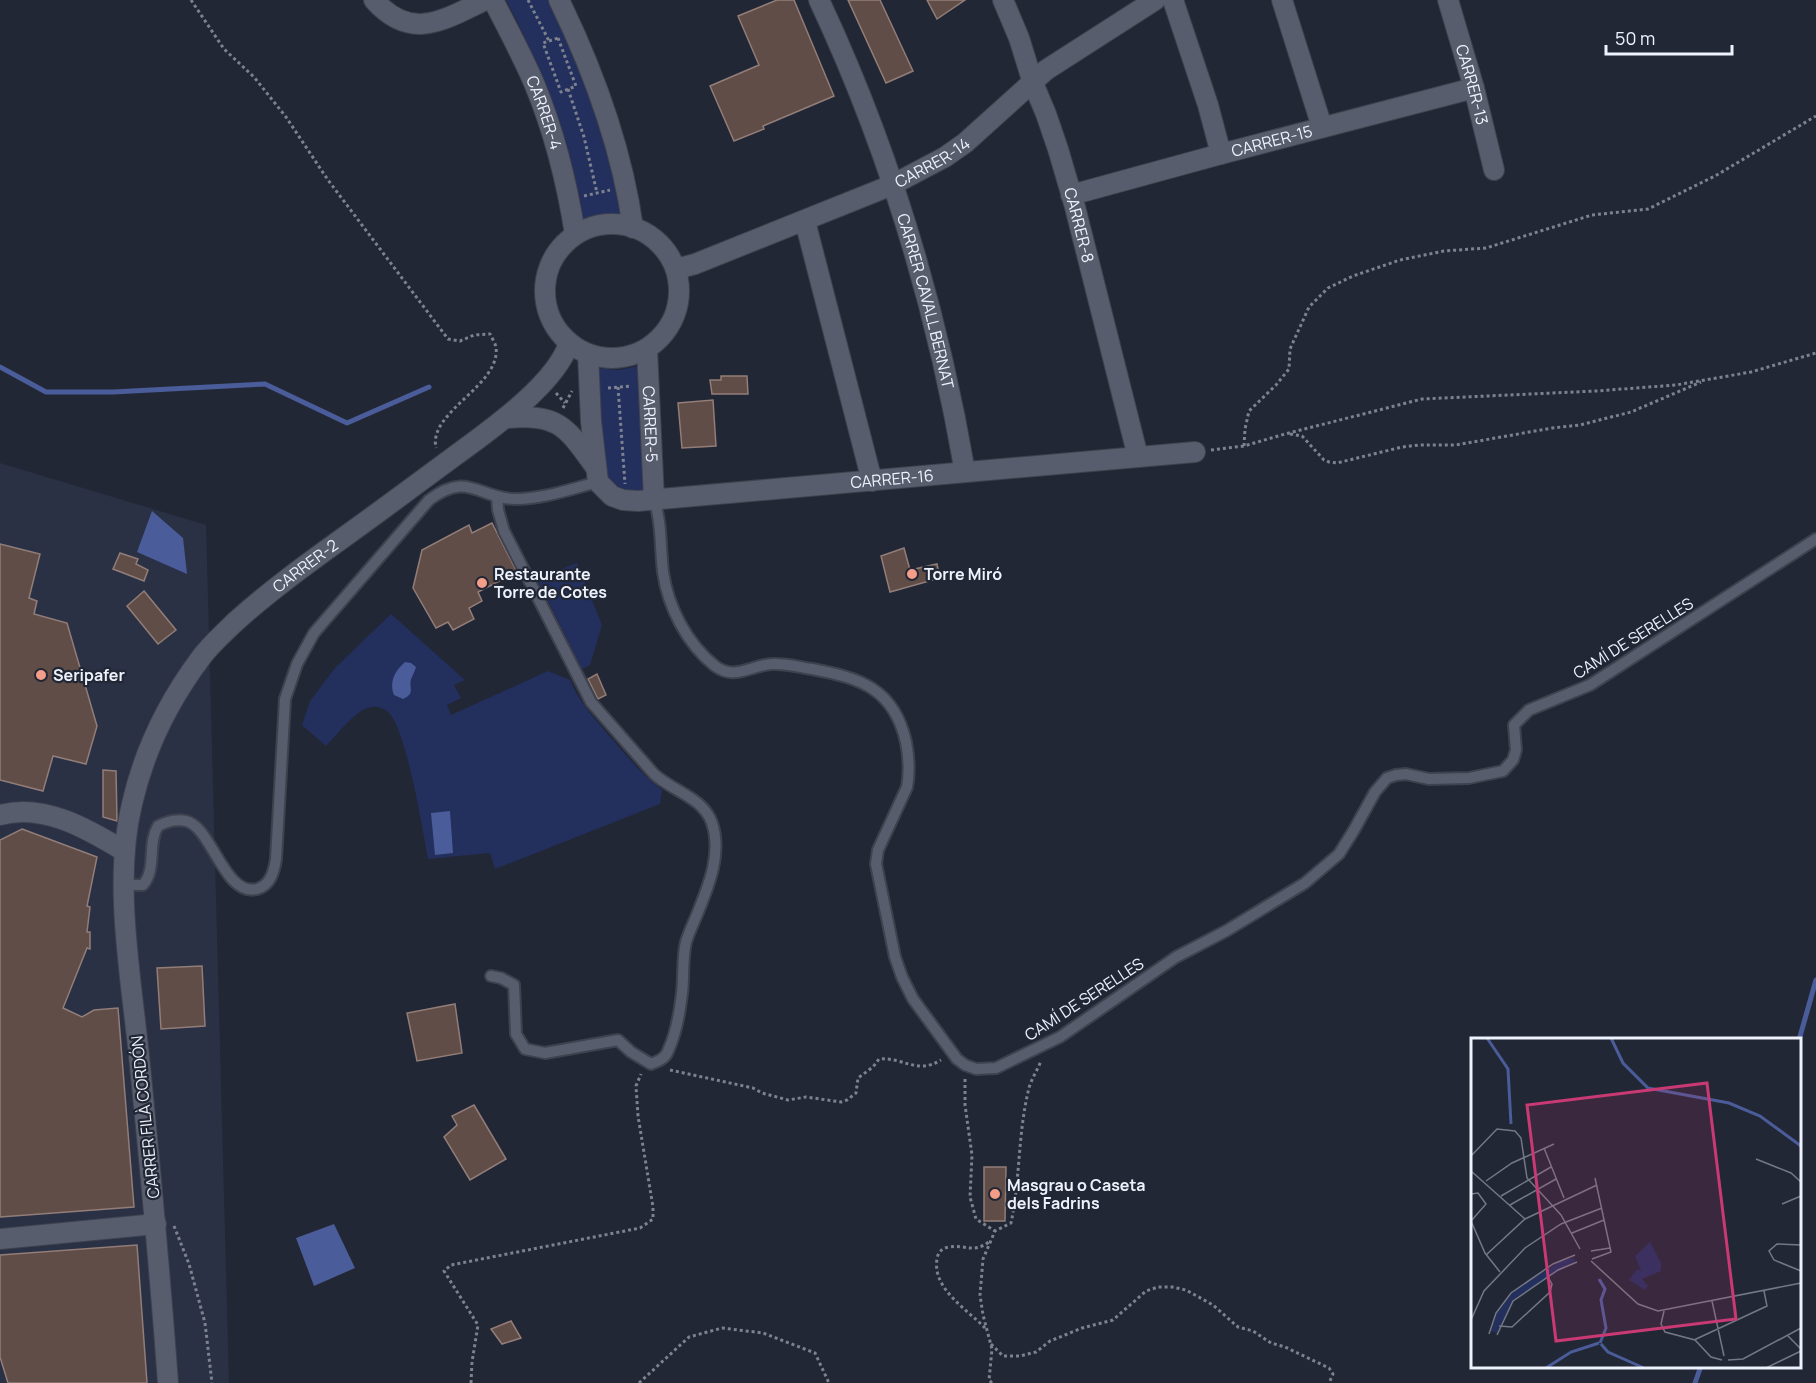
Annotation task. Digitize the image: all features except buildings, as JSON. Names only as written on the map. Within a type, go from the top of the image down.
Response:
[{"type":"street","points":[[374,0],[385,11],[401,20],[424,24],[442,21],[485,0]]},
{"type":"street","name":"CARRER-4","points":[[493,0],[540,99],[569,199],[575,234]]},
{"type":"street","points":[[559,0],[594,80],[622,166],[633,228]]},
{"type":"street","name":"CARRER CAVALL BERNAT","points":[[819,0],[849,65],[892,185],[920,278],[943,367],[965,472]]},
{"type":"street","name":"CARRER-8","points":[[1003,0],[1019,38],[1032,83],[1046,114],[1071,195],[1138,457]]},
{"type":"street","name":"CARRER-14","points":[[676,268],[695,264],[892,185],[951,153],[1046,70],[1155,0]]},
{"type":"street","points":[[1173,0],[1208,105],[1221,154]]},
{"type":"street","points":[[1282,0],[1323,127]]},
{"type":"street","name":"CARRER-13","points":[[1448,0],[1474,88],[1494,170]]},
{"type":"street","name":"CARRER-15","points":[[1071,195],[1474,88]]},
{"type":"street","points":[[805,221],[872,482]]},
{"type":"street","points":[[617,224],[633,228],[650,235],[665,250],[676,268],[679,291],[676,314],[664,334],[647,349],[628,357],[608,359],[588,354],[569,343],[555,327],[547,308],[545,287],[549,267],[560,249],[575,234],[592,226],[617,224]]},
{"type":"street","name":"CARRER-2","points":[[124,851],[131,805],[142,767],[170,706],[202,656],[248,610],[269,593],[506,418],[544,382],[566,352],[569,343]]},
{"type":"street","name":"CARRER-5","points":[[647,349],[654,499]]},
{"type":"street","points":[[588,354],[596,474]]},
{"type":"street","points":[[506,418],[528,416],[550,420],[567,431],[612,496],[626,500]]},
{"type":"street","name":"CARRER-16","points":[[626,500],[872,482],[1195,452]]},
{"type":"street","points":[[0,815],[16,812],[49,815],[95,834],[124,851]]},
{"type":"street","name":"CARRER FILÀ CORDÓN","points":[[124,851],[126,924],[156,1224],[168,1383]]},
{"type":"street","points":[[0,1239],[156,1224]]},
{"type":"lane","points":[[125,885],[144,885],[149,879],[152,841],[158,826],[167,822],[186,821],[196,826],[224,868],[238,884],[251,890],[260,888],[268,882],[273,876],[276,859],[285,699],[297,664],[309,642],[333,610],[429,500],[447,490],[463,486],[479,489],[497,497],[532,498],[596,474]]},
{"type":"lane","points":[[492,976],[513,985],[516,1034],[525,1049],[545,1053],[618,1040],[631,1052],[651,1064],[662,1060],[669,1050],[682,993],[687,939],[700,909],[714,862],[716,840],[711,820],[701,805],[654,774],[591,702],[504,531],[497,497]]},
{"type":"lane","points":[[654,499],[659,515],[663,571],[669,598],[684,630],[714,665],[733,673],[772,664],[827,672],[872,688],[883,696],[894,709],[903,730],[909,758],[909,777],[907,787],[878,850],[877,873],[895,957],[902,977],[914,999],[952,1053],[965,1065]]},
{"type":"lane","name":"CAMÍ DE SERELLES","points":[[965,1065],[976,1069],[996,1068],[1060,1037],[1176,957],[1226,931],[1305,883],[1339,854],[1375,792],[1387,777],[1406,774],[1429,779],[1470,778],[1503,771],[1513,760],[1514,725],[1529,710],[1590,685],[1816,539]]},
{"type":"path","points":[[191,0],[224,49],[254,77],[285,117],[328,180],[448,339],[460,340],[474,335],[490,334],[496,347],[493,366],[438,428],[435,442],[440,466]]},
{"type":"path","points":[[528,0],[549,41]]},
{"type":"path","points":[[558,38],[576,86],[561,92],[543,44],[549,41],[558,38]]},
{"type":"path","points":[[568,89],[584,136],[597,193]]},
{"type":"path","points":[[1244,446],[1249,411],[1289,369],[1290,349],[1309,307],[1328,288],[1353,276],[1400,260],[1443,251],[1486,248],[1592,215],[1648,209],[1715,176],[1816,116]]},
{"type":"path","points":[[569,199],[627,186]]},
{"type":"path","points":[[1195,452],[1244,446],[1422,399],[1676,385],[1751,372],[1816,353]]},
{"type":"path","points":[[1285,434],[1302,436],[1324,460],[1337,463],[1402,447],[1456,446],[1580,425],[1631,412],[1709,379]]},
{"type":"path","points":[[618,387],[626,500]]},
{"type":"path","points":[[992,1383],[989,1380],[992,1349],[980,1295],[983,1259],[995,1231],[1011,1223],[1028,1090],[1049,1042]]},
{"type":"path","points":[[471,1383],[478,1325],[444,1271],[451,1265],[640,1228],[653,1219],[636,1091],[638,1080],[651,1064],[671,1071],[753,1088],[762,1093],[788,1100],[806,1097],[841,1102],[856,1093],[858,1078],[873,1067],[879,1059],[892,1059],[921,1067],[933,1064],[952,1053]]},
{"type":"path","points":[[965,1065],[965,1105],[972,1155],[970,1197],[976,1219],[995,1231]]},
{"type":"path","points":[[156,1224],[175,1226],[189,1264],[205,1323],[212,1383]]},
{"type":"path","points":[[987,1330],[948,1292],[938,1278],[936,1267],[938,1254],[943,1248],[981,1247],[990,1241]]},
{"type":"path","points":[[991,1344],[1003,1356],[1020,1356],[1036,1352],[1050,1341],[1082,1328],[1113,1320],[1146,1291],[1158,1287],[1172,1287],[1186,1290],[1213,1305],[1238,1327],[1253,1331],[1271,1343],[1285,1347],[1329,1368],[1333,1374],[1329,1383]]},
{"type":"path","points":[[639,1383],[689,1337],[722,1328],[763,1333],[815,1353],[829,1383]]},
{"type":"shaded area","points":[[506,0],[551,0],[604,125],[626,216],[612,215],[583,220],[575,176],[551,99]]},
{"type":"shaded area","points":[[638,366],[644,493],[633,495],[604,479],[596,368],[619,370]]},
{"type":"shaded area","points":[[0,463],[206,525],[229,1383],[0,1383]]},
{"type":"shaded area","points":[[152,511],[183,538],[187,574],[137,552]]},
{"type":"shaded area","points":[[577,563],[602,625],[590,665],[582,669],[537,579]]},
{"type":"shaded area","points":[[391,614],[465,680],[454,685],[461,698],[447,705],[451,715],[548,671],[570,680],[595,719],[636,766],[662,790],[660,804],[495,869],[490,853],[428,859],[407,758],[395,721],[388,712],[378,707],[365,709],[326,746],[302,725],[310,701],[335,668]]},
{"type":"shaded area","points":[[405,662],[416,667],[411,681],[411,692],[403,699],[394,695],[392,685],[398,669]]},
{"type":"shaded area","points":[[450,811],[453,853],[435,855],[431,813]]},
{"type":"shaded area","points":[[334,1224],[355,1268],[314,1286],[296,1238]]},
{"type":"waterway","points":[[0,367],[46,392],[113,392],[265,384],[347,423],[429,387]]},
{"type":"waterway","points":[[1800,1038],[1816,980]]},
{"type":"waterway","points":[[1695,1383],[1700,1368]]},
{"type":"place","name":"Torre Miró","points":[[912,574]]},
{"type":"place","name":"Restaurante Torre de Cotes","points":[[482,583]]},
{"type":"place","name":"Seripafer","points":[[41,675]]},
{"type":"place","name":"Masgrau o Caseta dels Fadrins","points":[[995,1194]]}]
